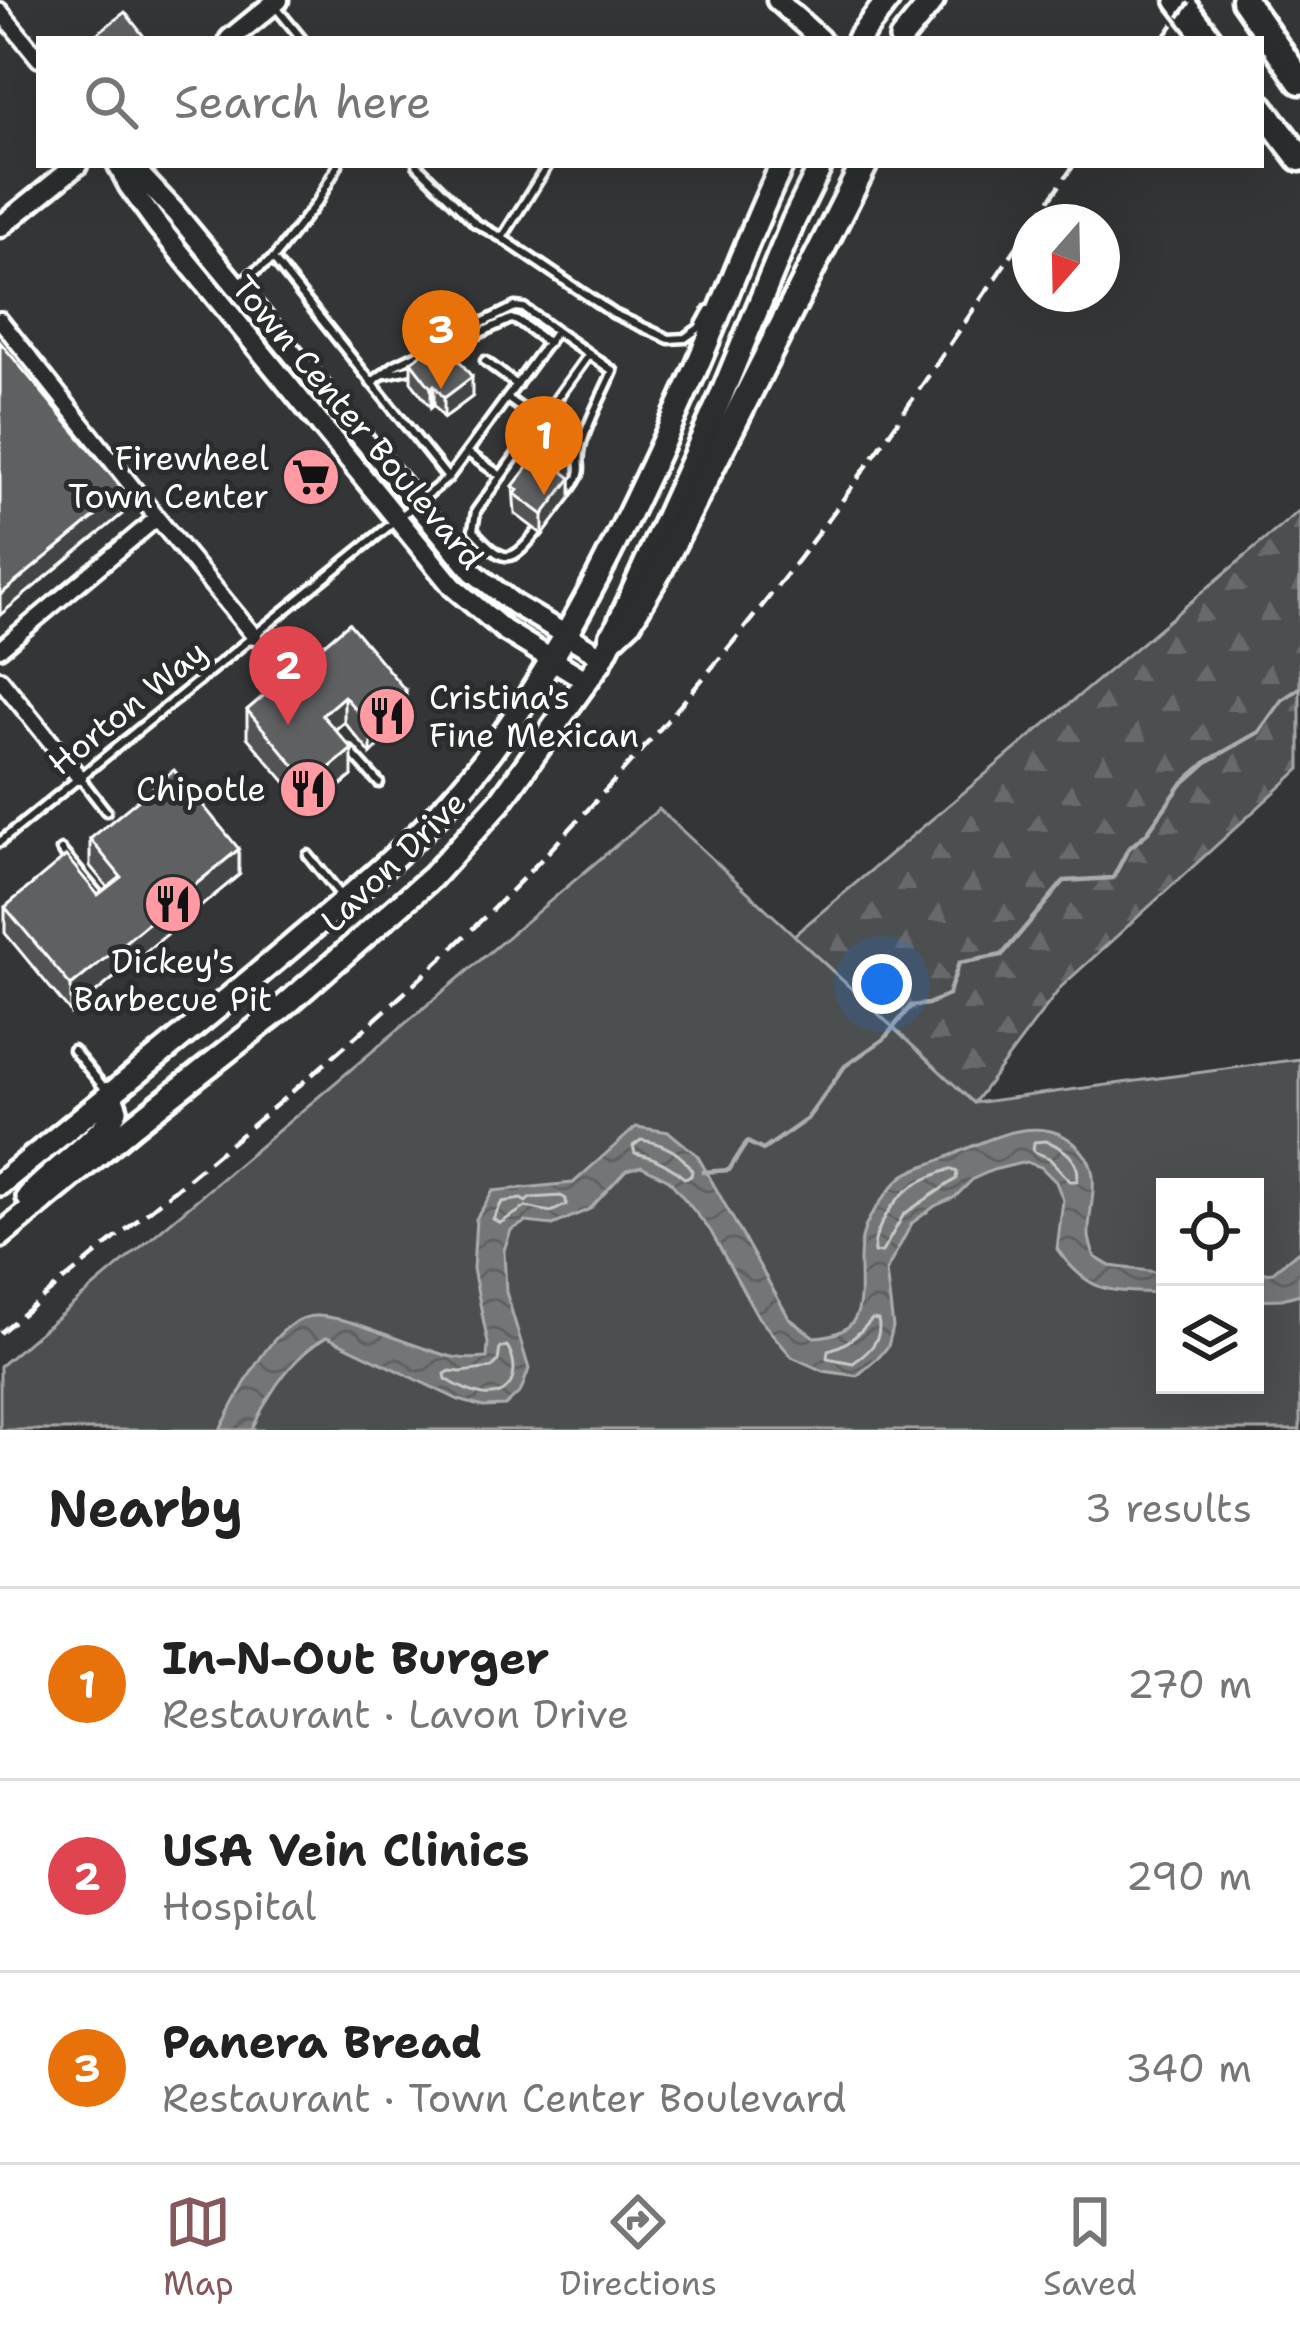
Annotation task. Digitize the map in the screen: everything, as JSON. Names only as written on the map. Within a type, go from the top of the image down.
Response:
[{"type":"highway","points":[[1179,0],[1207,36]]},
{"type":"highway","points":[[1244,0],[1300,81]]},
{"type":"highway","points":[[1264,111],[1300,158]]},
{"type":"highway","points":[[1264,132],[1300,170]]},
{"type":"highway","points":[[608,646],[658,570],[862,168]]},
{"type":"main road","points":[[860,36],[888,0]]},
{"type":"main road","points":[[904,36],[934,0]]},
{"type":"main road","name":"Lavon Drive","points":[[0,1184],[346,901],[414,841],[490,753],[566,636],[619,536],[781,168]]},
{"type":"main road","name":"Lavon Drive","points":[[6,1232],[298,995],[432,877],[500,802],[608,646],[819,168]]},
{"type":"main road","points":[[6,1232],[30,1195],[110,1123],[116,1110],[110,1094]]},
{"type":"street","points":[[777,0],[817,36]]},
{"type":"street","points":[[233,36],[273,1]]},
{"type":"street","points":[[0,11],[36,55]]},
{"type":"street","points":[[1,225],[73,168]]},
{"type":"street","name":"Town Center Boulevard","points":[[120,168],[158,226],[453,587],[480,613],[587,681]]},
{"type":"street","name":"Town Center Boulevard","points":[[134,168],[473,572],[566,636],[608,646]]},
{"type":"street","points":[[0,320],[254,636]]},
{"type":"street","points":[[0,649],[157,518]]},
{"type":"street","points":[[0,679],[79,777]]},
{"type":"lane","points":[[273,1],[300,36]]},
{"type":"lane","points":[[236,286],[273,259],[318,201],[336,168]]},
{"type":"lane","points":[[420,168],[475,223],[614,314],[669,339],[685,338],[699,328],[741,257]]},
{"type":"lane","points":[[502,238],[546,168]]},
{"type":"lane","points":[[273,259],[448,478]]},
{"type":"lane","points":[[371,383],[395,365],[515,307],[524,308],[613,371],[580,450],[580,476],[556,507]]},
{"type":"lane","points":[[385,374],[418,366],[506,320],[520,322],[548,343]]},
{"type":"lane","name":"Horton Way","points":[[0,842],[448,478],[556,331]]},
{"type":"lane","points":[[544,522],[520,553],[511,557],[500,556],[486,545],[473,530],[472,520],[589,355]]},
{"type":"lane","points":[[485,361],[518,385]]},
{"type":"lane","points":[[507,398],[580,450]]},
{"type":"lane","points":[[468,453],[501,476]]},
{"type":"lane","points":[[254,636],[285,668]]},
{"type":"lane","points":[[341,741],[379,783]]},
{"type":"lane","points":[[79,777],[106,811]]},
{"type":"lane","points":[[61,850],[105,903]]},
{"type":"lane","points":[[308,855],[346,901]]},
{"type":"lane","points":[[73,1050],[110,1094]]},
{"type":"green space","points":[[1300,510],[1300,769],[1061,987],[974,1103],[794,935]]},
{"type":"green space","points":[[659,809],[974,1103],[1300,1059],[1300,1430],[0,1430],[0,1366]]},
{"type":"water","points":[[636,1127],[669,1132],[697,1155],[789,1318],[814,1337],[837,1333],[851,1324],[858,1311],[862,1239],[871,1217],[898,1180],[1000,1135],[1039,1129],[1073,1142],[1091,1166],[1089,1234],[1095,1257],[1110,1266],[1156,1272],[1156,1293],[1104,1288],[1069,1265],[1057,1249],[1063,1200],[1056,1182],[1041,1167],[1026,1162],[973,1179],[955,1197],[912,1223],[886,1271],[893,1327],[888,1346],[857,1376],[823,1371],[792,1357],[758,1317],[710,1230],[669,1180],[641,1166],[626,1170],[590,1209],[553,1225],[526,1222],[511,1230],[504,1250],[506,1292],[529,1369],[521,1391],[505,1406],[483,1407],[459,1400],[327,1337],[282,1377],[252,1430],[220,1430],[272,1342],[302,1319],[343,1320],[442,1354],[487,1358],[473,1269],[476,1219],[493,1191],[573,1183]]},
{"type":"water","points":[[1300,1250],[1300,1294],[1264,1300],[1264,1273],[1273,1272]]},
{"type":"building","points":[[125,12],[144,36],[94,36]]},
{"type":"building","points":[[442,338],[472,377],[444,398],[411,362]]},
{"type":"building","points":[[0,342],[125,492],[0,595]]},
{"type":"building","points":[[550,438],[562,447],[565,443],[574,456],[562,471],[571,478],[543,515],[515,494],[518,490],[513,486]]},
{"type":"building","points":[[349,623],[406,691],[371,727],[344,696],[322,715],[352,749],[310,784],[247,710]]},
{"type":"building","points":[[174,770],[239,849],[71,986],[5,907],[66,856],[98,895],[121,877],[90,839]]},
{"type":"waterway","points":[[703,1172],[729,1170],[747,1142],[763,1150],[807,1119],[845,1066],[884,1039],[911,1006],[948,995],[959,963],[1002,955],[1064,881],[1113,878],[1128,849],[1147,833],[1181,785],[1208,761],[1259,732],[1282,700],[1300,688]]},
{"type":"railway","points":[[1165,36],[1191,0]]},
{"type":"railway","points":[[1047,204],[1072,168]]},
{"type":"railway","points":[[0,1333],[354,1038],[553,847],[678,708],[797,561],[1012,254]]},
{"type":"place","name":"Panera Bread","points":[[441,389]]},
{"type":"place","name":"Firewheel Town Center","points":[[311,477]]},
{"type":"place","name":"In-N-Out Burger","points":[[544,495]]},
{"type":"place","name":"Cristina's Fine Mexican","points":[[387,716]]},
{"type":"place","name":"USA Vein Clinics","points":[[288,725]]},
{"type":"place","name":"Chipotle","points":[[308,789]]},
{"type":"place","name":"Dickey's Barbecue Pit","points":[[173,904]]}]
